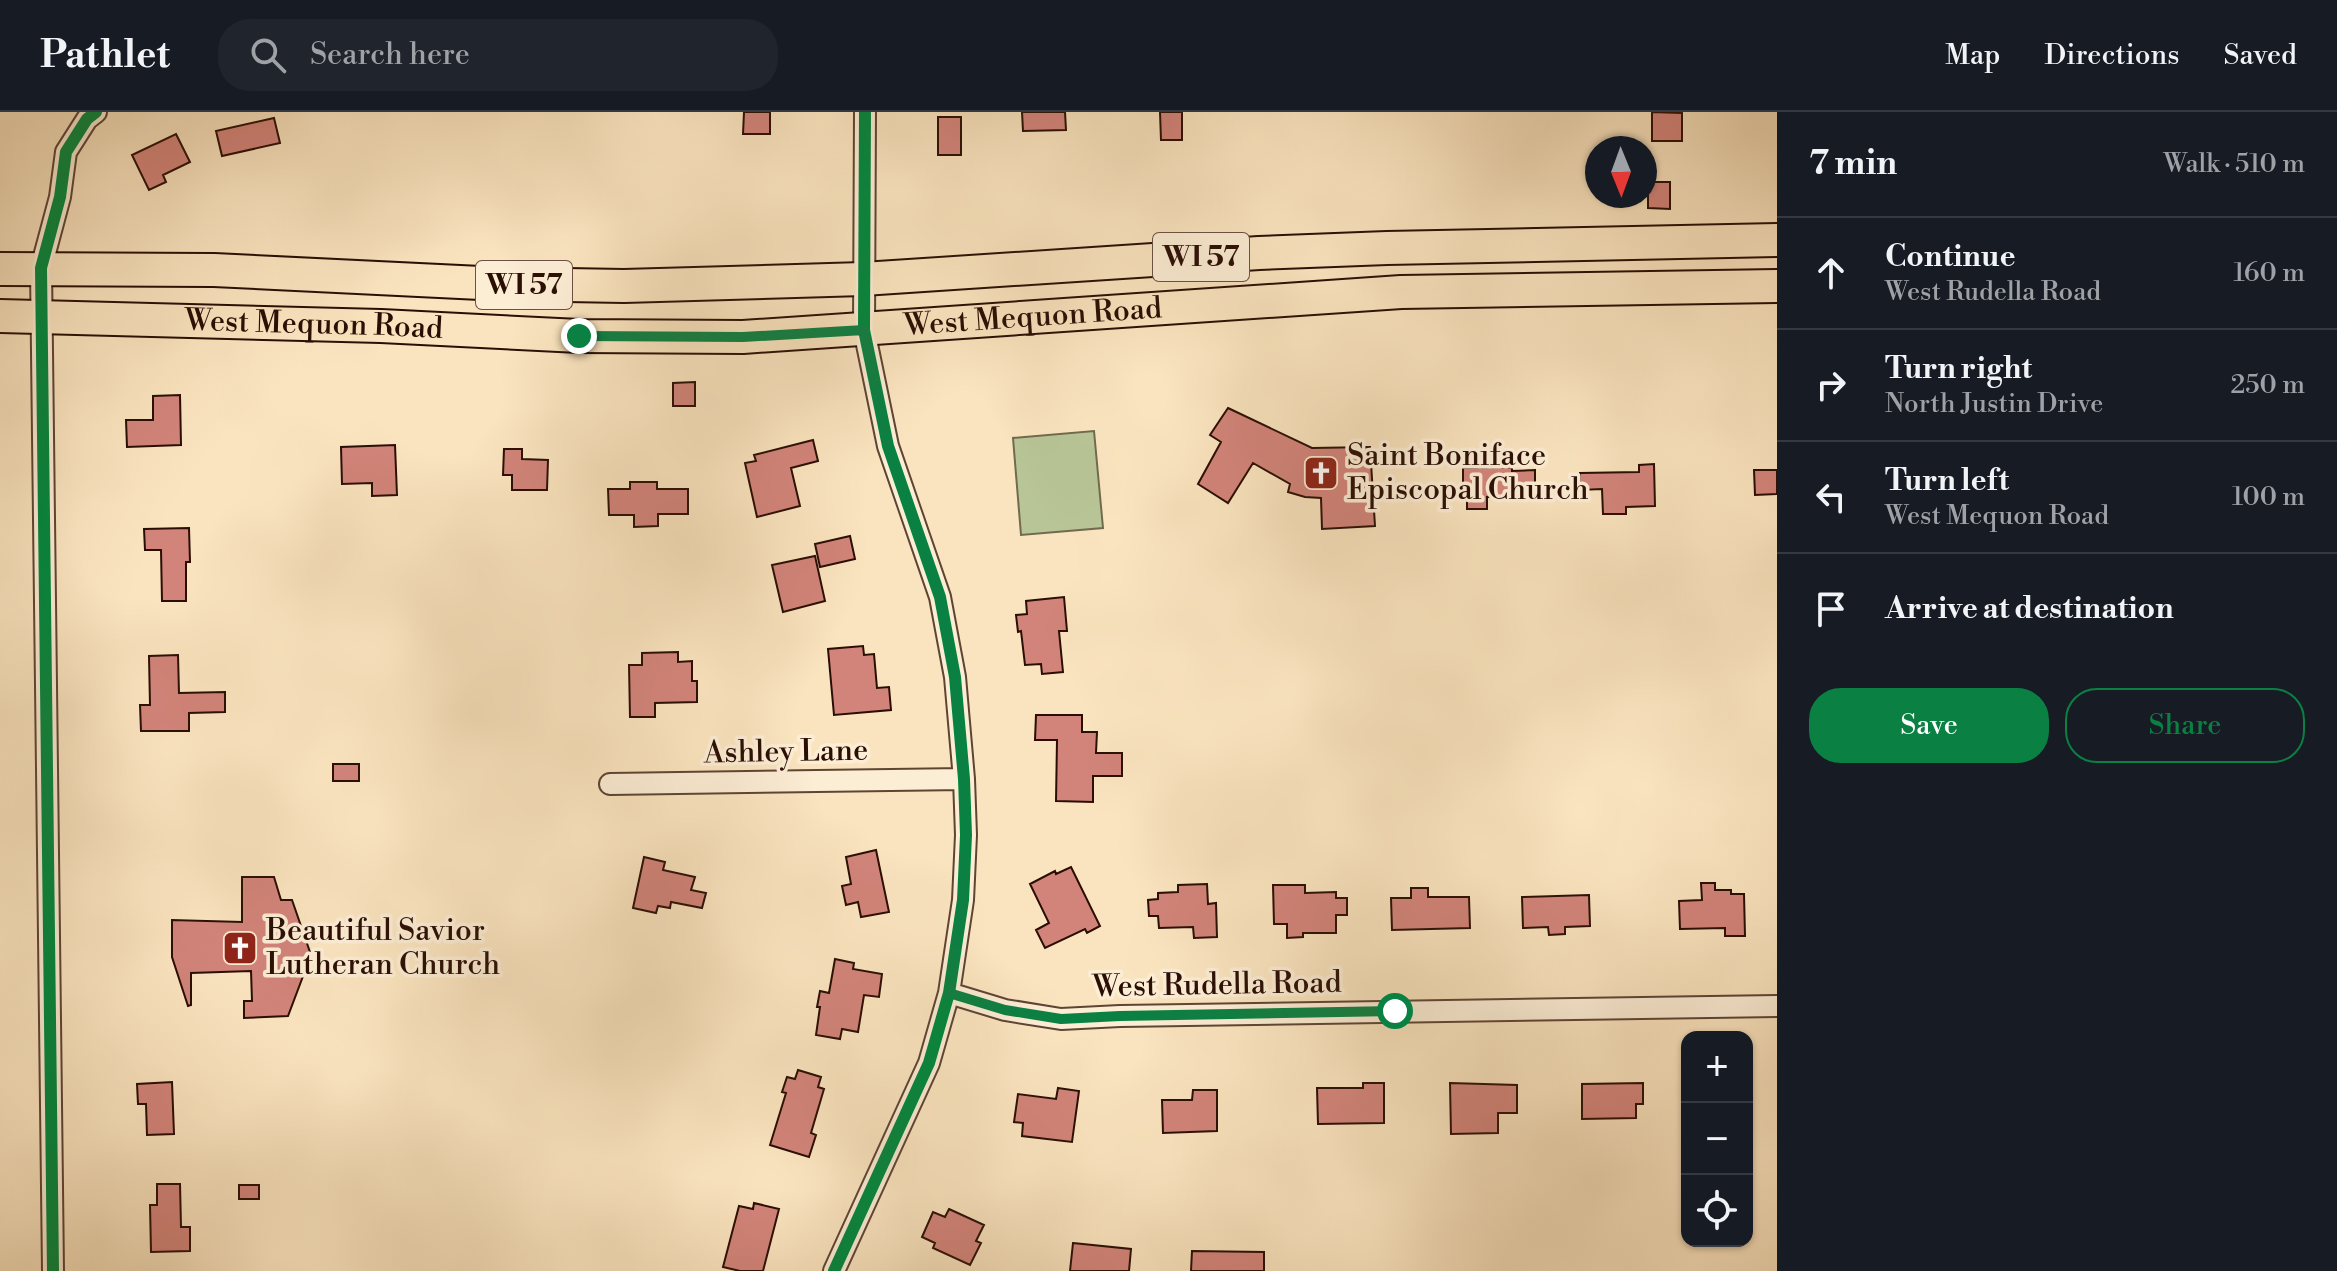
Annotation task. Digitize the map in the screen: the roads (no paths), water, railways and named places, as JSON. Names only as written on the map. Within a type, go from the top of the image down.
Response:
[{"type":"main road","name":"West Mequon Road","points":[[0,269],[214,270],[547,285],[681,285],[863,279],[1259,253],[1777,240]]},
{"type":"main road","name":"West Mequon Road","points":[[0,316],[381,326],[579,336],[743,337],[1401,292],[1777,286]]},
{"type":"street","points":[[53,1271],[41,268],[60,197],[66,152],[87,119],[96,112]]},
{"type":"street","points":[[834,1271],[929,1063],[949,993],[963,900],[966,835],[955,677],[940,597],[888,446],[864,330],[865,112]]},
{"type":"street","name":"Ashley Lane","points":[[610,784],[964,779]]},
{"type":"street","name":"West Rudella Road","points":[[949,993],[1005,1010],[1061,1019],[1777,1006]]},
{"type":"place","name":"Saint Boniface Episcopal Church","points":[[1321,473]]},
{"type":"place","name":"Beautiful Savior Lutheran Church","points":[[240,948]]}]
